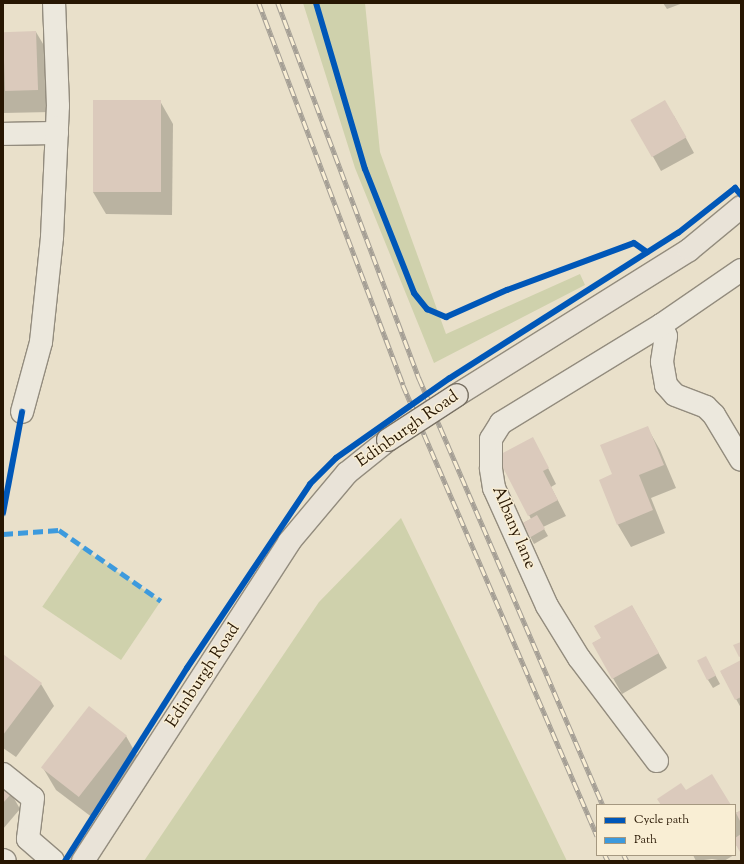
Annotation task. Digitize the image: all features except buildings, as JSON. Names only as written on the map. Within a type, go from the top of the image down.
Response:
[{"type":"main road","name":"Edinburgh Road","points":[[83,861],[289,542],[347,473],[388,440],[457,395],[689,250],[741,207]]},
{"type":"street","points":[[22,412],[41,342],[52,237],[57,133],[54,3]]},
{"type":"street","points":[[3,134],[57,133]]},
{"type":"street","name":"Albany lane","points":[[657,761],[579,658],[548,606],[494,488],[490,468],[491,439],[501,423],[661,325],[741,270]]},
{"type":"street","points":[[661,325],[666,336],[662,362],[666,385],[676,395],[706,407],[714,415],[741,460]]},
{"type":"street","points":[[3,774],[33,798],[28,839],[53,861]]},
{"type":"green space","points":[[303,3],[365,3],[380,152],[446,334],[580,274],[585,285],[434,363],[355,168]]},
{"type":"green space","points":[[401,518],[567,861],[144,861],[319,602]]},
{"type":"green space","points":[[82,548],[161,601],[121,660],[42,607]]},
{"type":"railway","points":[[259,3],[403,385],[596,834]]},
{"type":"railway","points":[[278,3],[419,378],[603,804]]},
{"type":"railway","points":[[606,856],[608,861]]},
{"type":"railway","points":[[624,856],[627,861]]},
{"type":"marked path","points":[[3,534],[59,530],[161,601]]},
{"type":"cycle path","points":[[316,3],[365,169],[414,293],[427,309],[446,317],[507,290],[634,243],[647,252]]},
{"type":"cycle path","points":[[65,861],[187,668],[310,484],[336,458],[450,378],[678,233],[735,188],[741,195]]},
{"type":"cycle path","points":[[3,513],[22,412]]}]
